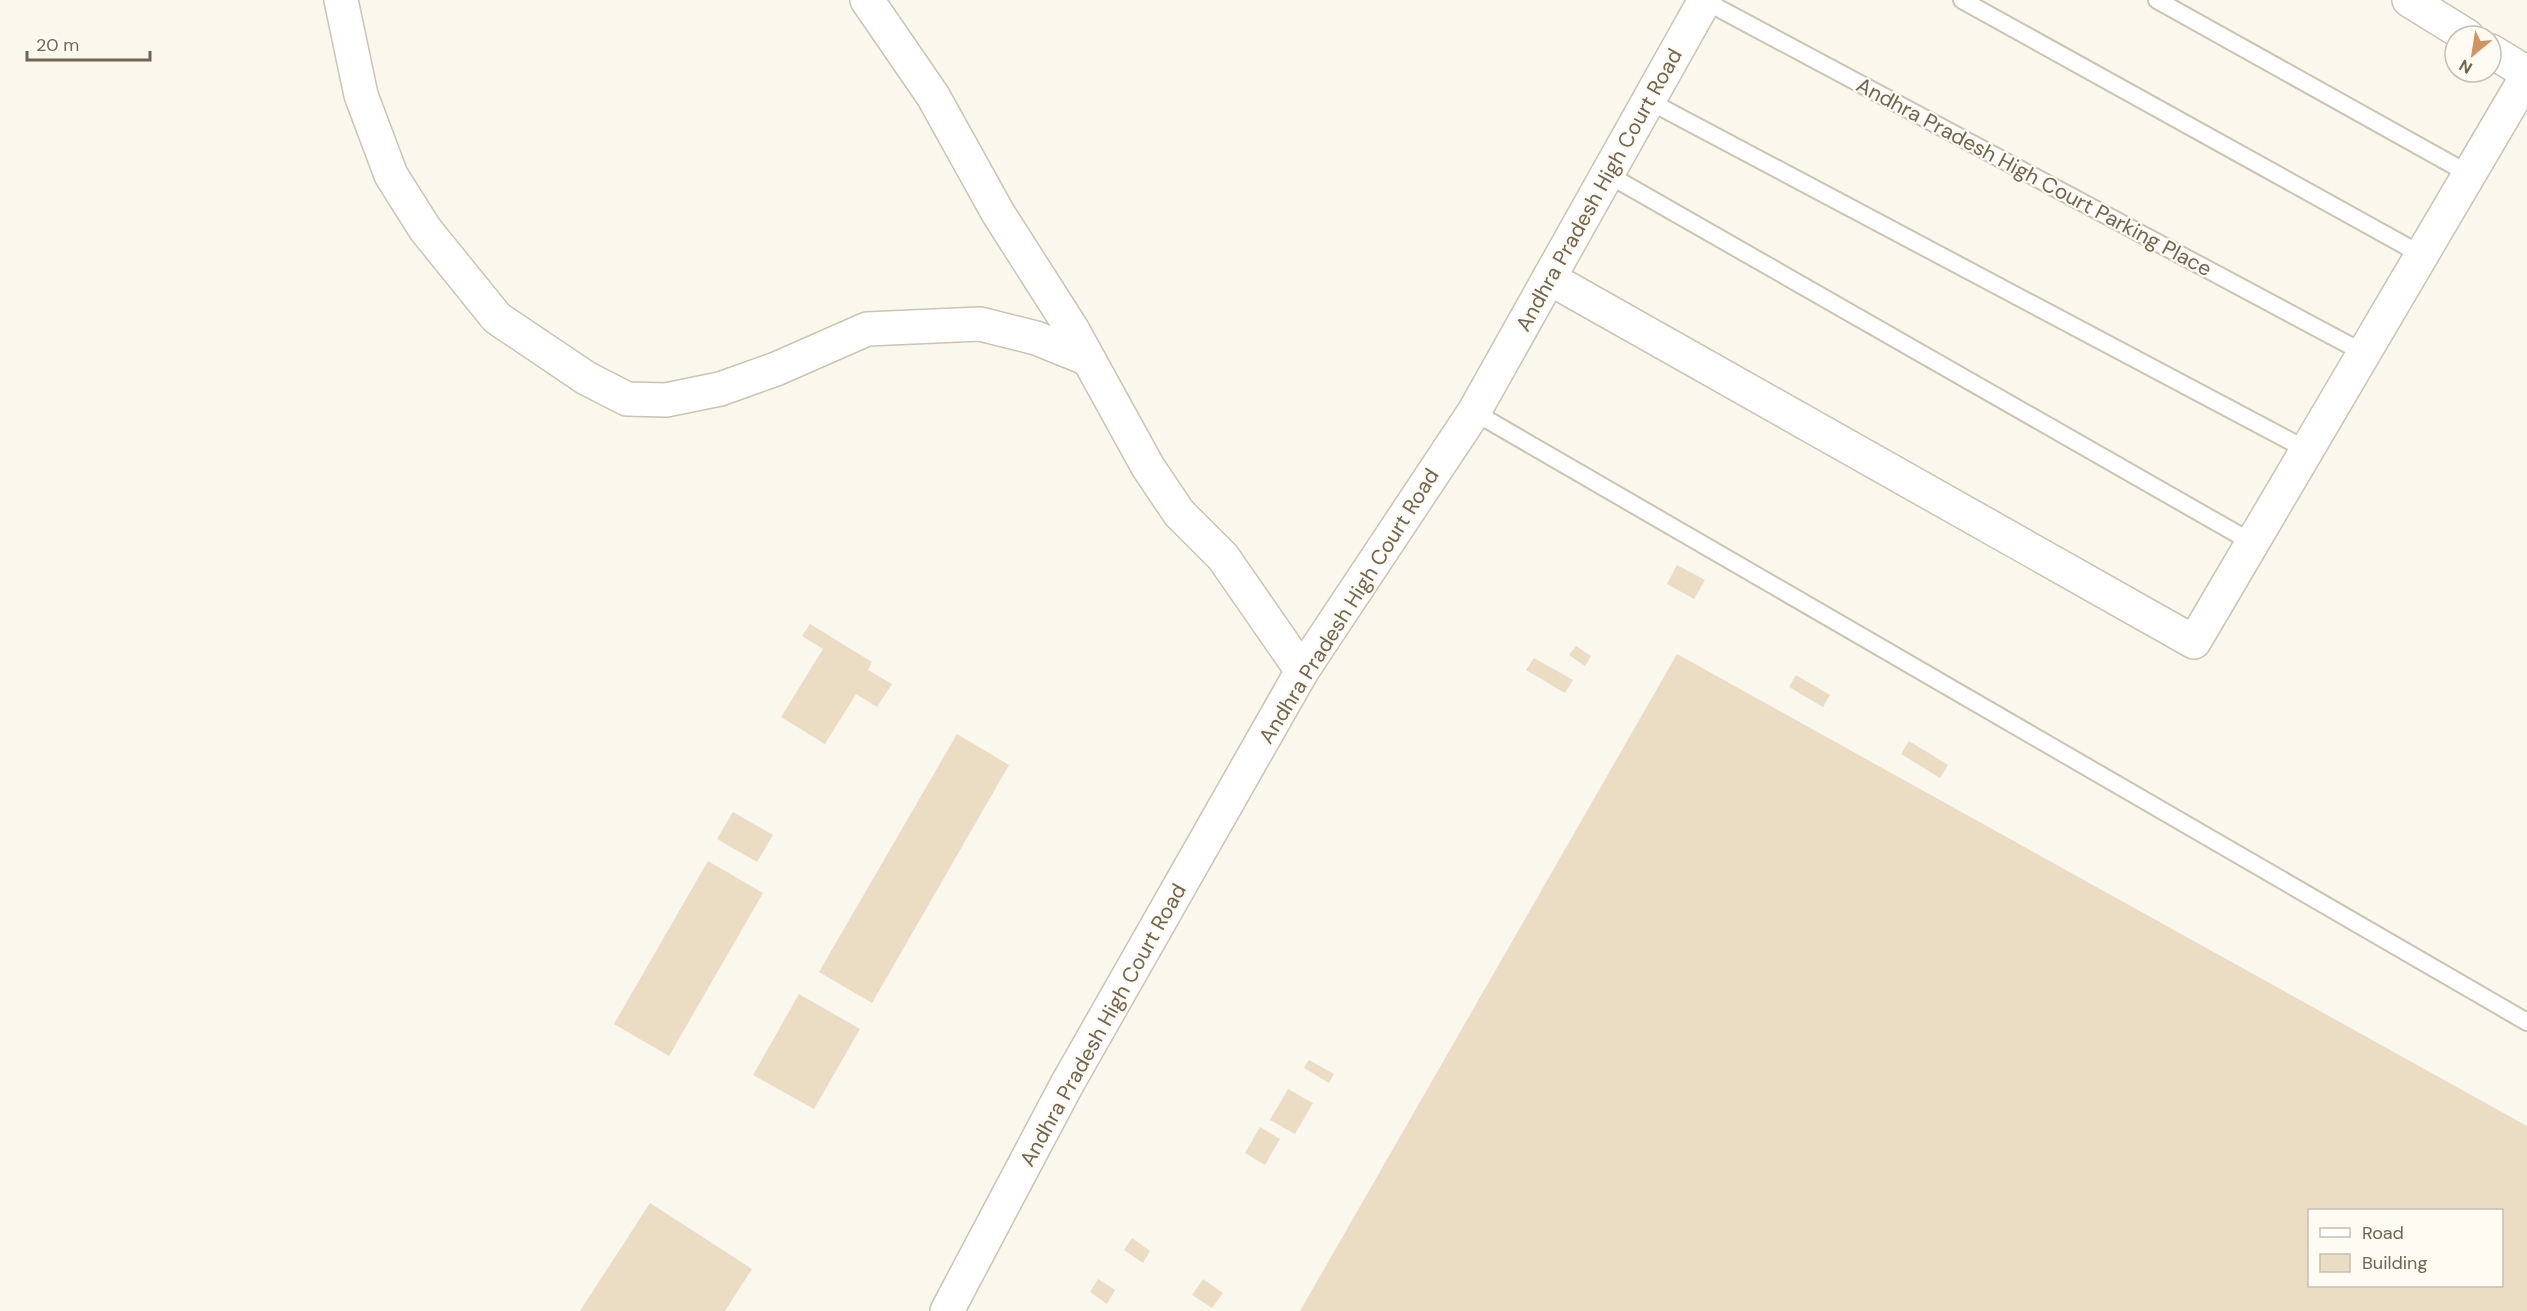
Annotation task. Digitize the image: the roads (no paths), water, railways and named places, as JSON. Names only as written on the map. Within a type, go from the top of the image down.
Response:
[{"type":"street","points":[[341,0],[361,95],[391,175],[425,229],[497,318],[586,378],[627,399],[666,400],[720,389],[776,369],[867,329],[980,324],[1036,338],[1088,359]]},
{"type":"street","points":[[867,0],[933,96],[998,213],[1072,329],[1148,467],[1173,504],[1223,557],[1302,671]]},
{"type":"street","name":"Andhra Pradesh High Court Road","points":[[947,1311],[1066,1086],[1302,671],[1474,412],[1705,0]]},
{"type":"street","points":[[2409,0],[2448,24]]},
{"type":"street","points":[[1549,278],[2194,642],[2527,74],[2503,59]]},
{"type":"lane","name":"Andhra Pradesh High Court Parking Place","points":[[1705,0],[2364,353]]},
{"type":"lane","points":[[1962,0],[2422,255]]},
{"type":"lane","points":[[2157,0],[2469,174]]},
{"type":"lane","points":[[1649,101],[2307,450]]},
{"type":"lane","points":[[1607,174],[2253,543]]},
{"type":"lane","points":[[1474,412],[2527,1022]]}]
